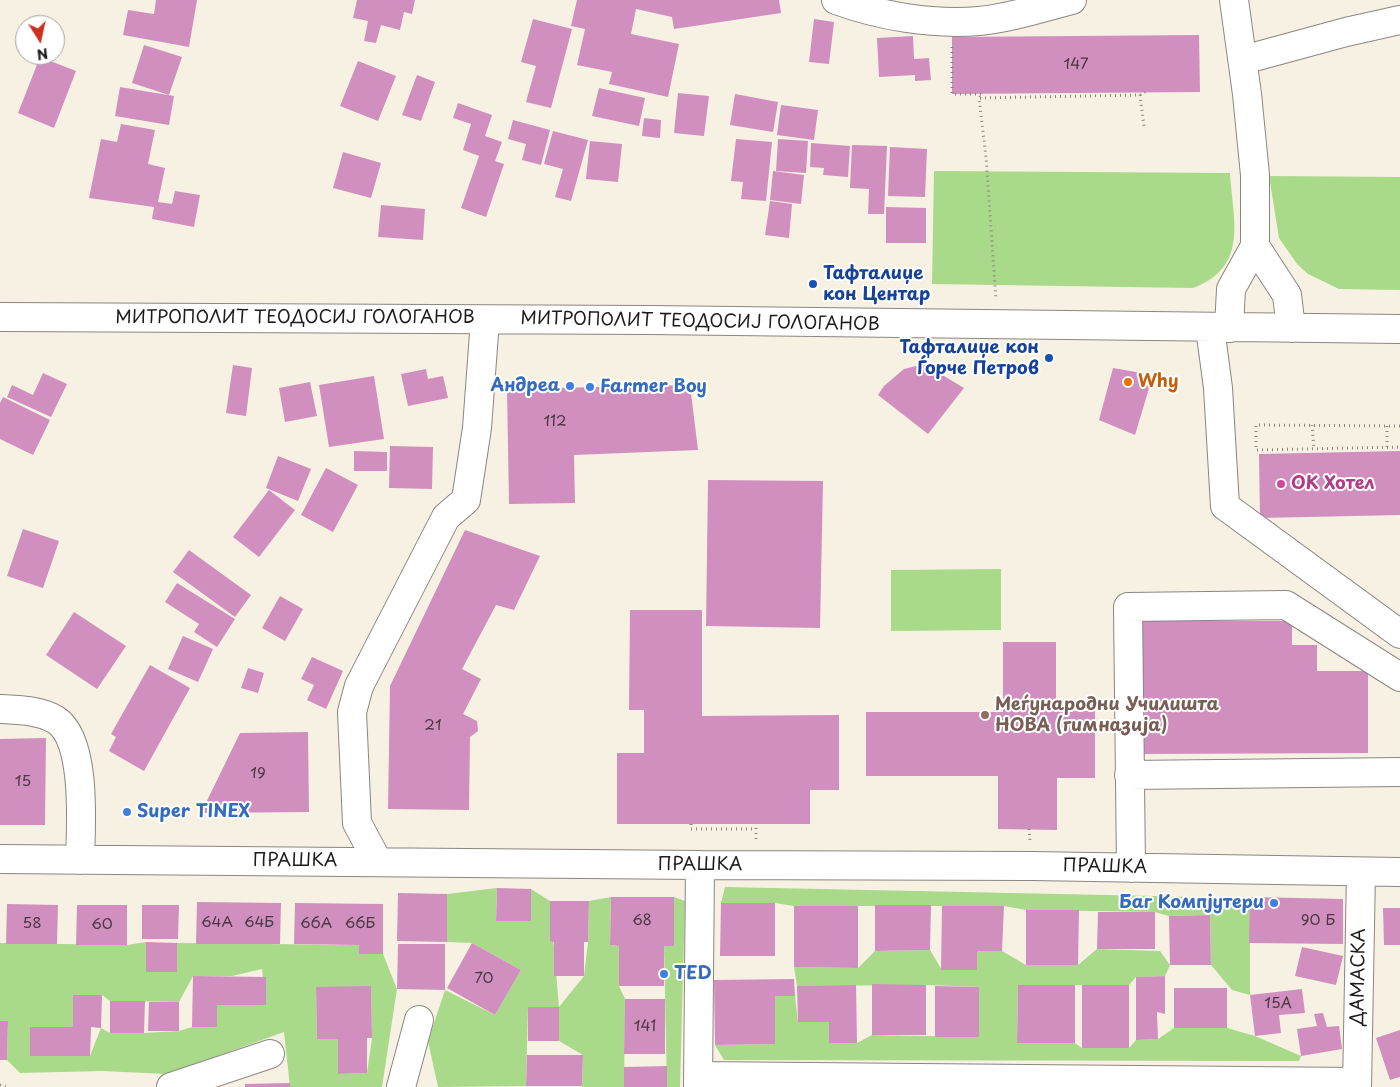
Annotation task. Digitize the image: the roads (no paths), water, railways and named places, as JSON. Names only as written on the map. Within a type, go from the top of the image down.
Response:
[{"type":"street","points":[[836,0],[879,13],[949,20],[994,18],[1072,0]]},
{"type":"street","points":[[1234,0],[1243,60],[1255,175],[1256,246],[1231,289],[1219,328],[1218,388],[1225,506],[1400,634]]},
{"type":"street","points":[[1243,60],[1346,32],[1400,20]]},
{"type":"street","points":[[1256,246],[1288,295],[1291,328]]},
{"type":"street","name":"МИТРОПОЛИТ ТЕОДОСИЈ ГОЛОГАНОВ","points":[[0,317],[1400,329]]},
{"type":"street","points":[[378,862],[357,823],[352,712],[359,686],[390,630],[446,517],[466,500],[477,428],[485,320]]},
{"type":"street","points":[[1131,868],[1128,606],[1286,605],[1400,677]]},
{"type":"street","points":[[0,709],[30,711],[57,720],[72,740],[79,776],[82,812],[80,860]]},
{"type":"street","points":[[1129,775],[1400,772]]},
{"type":"street","name":"ПРАШКА","points":[[0,859],[1131,868],[1400,872]]},
{"type":"street","points":[[698,1081],[700,865]]},
{"type":"street","name":"ДАМАСКА","points":[[698,1081],[1357,1085],[1361,872]]},
{"type":"street","points":[[401,1087],[419,1020]]},
{"type":"street","points":[[172,1087],[270,1054]]},
{"type":"place","name":"Тафталиџе кон Центар","points":[[813,284]]},
{"type":"place","name":"Тафталиџе кон Ѓорче Петров","points":[[1049,358]]},
{"type":"place","name":"Why","points":[[1128,382]]},
{"type":"place","name":"Андреа","points":[[570,386]]},
{"type":"place","name":"Farmer Boy","points":[[590,387]]},
{"type":"place","name":"ОК Хотел","points":[[1281,484]]},
{"type":"place","name":"Меѓународни Училишта НОВА (гимназија)","points":[[985,715]]},
{"type":"place","name":"Super TINEX","points":[[127,812]]},
{"type":"place","name":"Баг Компјутери","points":[[1274,903]]},
{"type":"place","name":"TED","points":[[664,974]]}]
